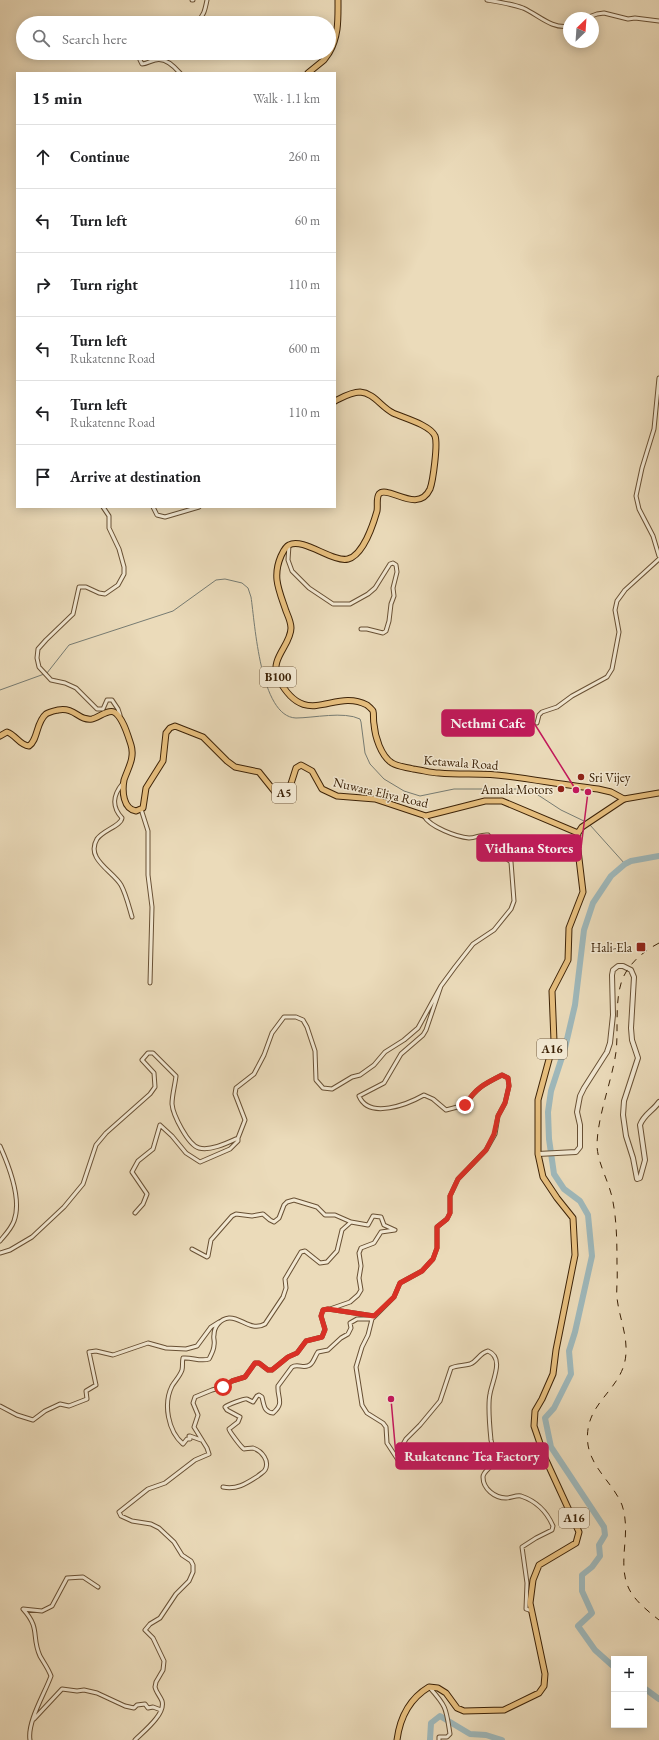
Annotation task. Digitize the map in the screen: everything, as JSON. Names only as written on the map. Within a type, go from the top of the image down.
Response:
[{"type":"main road","points":[[336,34],[339,19],[338,0]]},
{"type":"main road","points":[[309,72],[324,60]]},
{"type":"main road","points":[[289,545],[302,545],[342,559],[347,559],[359,551],[365,542],[377,510],[380,493],[383,491],[390,492],[407,500],[417,499],[425,495],[430,490],[436,448],[436,438],[433,433],[427,428],[389,411],[367,394],[359,392],[351,393],[336,400]]},
{"type":"main road","name":"Ketawala Road","points":[[289,545],[283,552],[277,565],[276,573],[278,586],[291,627],[289,637],[278,660],[277,674],[294,700],[308,705],[353,701],[369,705],[373,711],[375,731],[385,757],[397,766],[438,773],[503,776],[611,792],[624,799]]},
{"type":"main road","points":[[0,736],[7,732],[14,735],[22,744],[29,746],[33,743],[37,728],[45,715],[59,710],[68,709],[87,719],[94,719],[111,712],[115,713],[120,719],[132,751],[131,764],[124,782],[124,798],[126,804],[133,810],[141,809]]},
{"type":"main road","name":"Nuwara Eliya Road","points":[[141,809],[144,806],[144,795],[146,788],[163,761],[166,733],[170,728],[175,726],[203,737],[235,767],[259,772],[275,792],[280,794],[289,790],[296,768],[301,765],[311,770],[320,786],[331,794],[343,797],[375,800],[424,816],[485,801],[502,801],[578,833]]},
{"type":"main road","points":[[578,833],[582,827],[624,799],[659,793]]},
{"type":"main road","name":"A16","points":[[429,1687],[438,1688],[446,1694],[457,1708],[464,1711],[504,1710],[539,1693],[544,1686],[545,1674],[530,1603],[534,1580],[539,1565],[576,1543],[579,1532],[545,1458],[534,1426],[534,1411],[542,1399],[553,1374],[556,1350],[575,1254],[573,1218],[543,1177],[538,1154],[538,1100],[554,1041],[552,991],[568,960],[569,928],[583,892],[577,842],[578,833]]},
{"type":"main road","points":[[397,1740],[399,1724],[404,1714],[416,1696],[429,1687]]},
{"type":"street","points":[[203,16],[207,0]]},
{"type":"street","points":[[487,0],[523,8],[554,25],[563,27]]},
{"type":"street","points":[[599,14],[628,19],[635,18],[659,21]]},
{"type":"street","points":[[140,60],[142,64],[154,60]]},
{"type":"street","points":[[164,60],[174,66],[179,72]]},
{"type":"street","points":[[659,378],[654,429],[642,468],[636,496],[639,509],[653,536],[659,556]]},
{"type":"street","points":[[105,508],[110,516],[109,528],[119,549],[124,566],[124,574],[118,585],[105,594],[99,594],[86,587],[79,587],[73,614],[38,649],[37,658],[39,667],[48,678],[76,688],[97,709],[103,709],[107,700],[112,700],[118,709],[120,719]]},
{"type":"street","points":[[154,508],[157,515],[165,517],[196,508]]},
{"type":"street","points":[[289,545],[288,560],[292,571],[309,588],[333,604],[350,604],[368,594],[375,588],[390,564],[393,563],[396,565],[397,572],[393,588],[394,596],[386,631],[383,633],[361,629]]},
{"type":"street","points":[[537,723],[539,715],[542,712],[558,708],[572,696],[607,677],[612,669],[619,632],[615,610],[617,601],[624,590],[659,559]]},
{"type":"street","points":[[124,782],[116,791],[114,802],[116,812],[122,818],[122,821],[101,834],[96,841],[95,849],[97,860],[121,885],[132,917]]},
{"type":"street","points":[[141,809],[148,831],[148,875],[152,907],[150,983]]},
{"type":"street","points":[[135,1213],[143,1204],[147,1194],[132,1172],[138,1161],[153,1149],[160,1125],[172,1136],[186,1153],[200,1162],[230,1149],[238,1141],[245,1120],[235,1094],[236,1088],[254,1074],[264,1055],[272,1033],[284,1017],[296,1017],[302,1020],[307,1027],[315,1051],[316,1080],[323,1088],[332,1089],[341,1082],[364,1072],[374,1065],[386,1052],[418,1028],[441,986],[473,944],[494,930],[511,909],[514,901],[511,862],[502,855],[488,835],[483,834],[470,838],[455,835],[437,827],[424,816]]},
{"type":"street","points":[[538,1154],[558,1154],[578,1151],[580,1147],[580,1125],[576,1112],[584,1088],[607,1052],[610,1043],[613,1015],[612,975],[613,970],[618,966],[629,968],[634,977],[631,1028],[632,1040],[638,1058],[624,1101],[623,1115],[626,1136],[633,1158],[637,1179],[640,1178],[645,1160],[640,1125],[642,1119],[655,1108],[659,1102]]},
{"type":"street","points":[[441,986],[423,1035],[401,1054],[384,1083],[358,1096],[360,1100],[368,1106],[385,1108],[403,1106],[424,1094],[433,1099],[446,1110],[465,1105],[473,1093],[482,1085],[502,1075],[508,1078],[509,1086],[505,1103],[498,1116],[494,1134],[486,1150],[458,1179],[450,1196],[450,1213],[447,1219],[437,1227],[437,1248],[433,1259],[422,1271],[400,1283],[394,1297],[372,1319],[368,1335],[362,1347],[356,1367],[360,1396],[362,1405],[367,1413],[383,1423],[386,1427],[387,1443],[398,1460],[401,1458],[402,1446],[406,1439],[440,1401],[451,1368],[456,1365],[469,1364],[476,1360],[482,1352],[492,1352],[497,1359],[489,1396],[491,1438],[496,1458],[492,1467],[484,1473],[483,1478],[489,1491],[494,1494],[505,1498],[521,1496],[541,1507],[548,1514],[553,1526],[552,1530],[522,1547],[527,1583],[526,1609],[532,1611]]},
{"type":"street","points":[[0,1253],[10,1250],[32,1237],[64,1207],[83,1184],[96,1146],[106,1133],[150,1094],[155,1087],[154,1074],[142,1060],[148,1053],[153,1053],[176,1076],[172,1104],[174,1115],[190,1143],[199,1148],[208,1148],[238,1138]]},
{"type":"street","points":[[0,1146],[13,1182],[16,1213],[14,1221],[6,1235],[0,1241]]},
{"type":"street","points":[[135,1740],[154,1721],[162,1710],[162,1702],[155,1687],[156,1682],[163,1670],[164,1661],[153,1638],[145,1630],[150,1624],[160,1618],[176,1594],[190,1581],[194,1572],[190,1561],[182,1555],[174,1542],[159,1528],[151,1524],[126,1519],[121,1516],[119,1512],[148,1489],[165,1483],[195,1460],[209,1454],[207,1448],[194,1428],[198,1415],[193,1403],[195,1397],[245,1377],[255,1363],[259,1363],[268,1370],[277,1367],[288,1357],[297,1353],[306,1341],[322,1337],[325,1330],[321,1316],[323,1310],[350,1302],[361,1290],[359,1278],[361,1266],[359,1253],[362,1248],[374,1244],[381,1232],[395,1230],[384,1225],[381,1217],[378,1216],[373,1216],[368,1225],[351,1222],[336,1215],[325,1215],[317,1207],[294,1200],[287,1202],[279,1218],[274,1222],[263,1214],[252,1216],[236,1214],[232,1216],[211,1240],[207,1258],[192,1249]]},
{"type":"street","points":[[0,1406],[17,1415],[33,1420],[45,1411],[60,1404],[69,1406],[87,1399],[86,1391],[96,1385],[89,1352],[96,1351],[113,1355],[148,1342],[170,1349],[186,1349],[197,1346],[211,1327],[220,1321],[229,1318],[248,1325],[261,1326],[265,1324],[283,1297],[286,1288],[285,1278],[299,1254],[305,1251],[320,1263],[327,1262],[337,1251],[342,1230],[351,1222]]},
{"type":"street","points":[[328,1309],[374,1316]]},
{"type":"street","points":[[224,1487],[231,1489],[244,1485],[263,1472],[266,1463],[266,1458],[261,1452],[252,1448],[244,1449],[235,1436],[230,1433],[229,1429],[238,1422],[240,1417],[227,1410],[225,1407],[228,1404],[240,1402],[243,1399],[253,1402],[256,1396],[260,1395],[262,1397],[265,1409],[273,1413],[278,1409],[281,1402],[278,1386],[292,1367],[296,1365],[305,1367],[310,1365],[318,1352],[328,1350],[341,1338],[348,1334],[351,1328],[350,1323],[357,1319],[372,1319]]},
{"type":"street","points":[[201,1440],[189,1436],[190,1438],[187,1439],[186,1442],[183,1444],[181,1443],[170,1422],[168,1408],[169,1397],[172,1387],[183,1369],[183,1358],[203,1361],[209,1359],[215,1343],[214,1334],[220,1321]]},
{"type":"street","points":[[30,1740],[29,1733],[32,1722],[51,1676],[36,1644],[36,1630],[31,1618],[23,1609],[42,1610],[52,1606],[67,1578],[83,1577],[98,1587]]},
{"type":"street","points":[[429,1687],[442,1701],[447,1711],[450,1734],[447,1737],[439,1737],[439,1740]]},
{"type":"street","points":[[32,1722],[62,1689],[77,1691],[84,1690],[97,1693],[125,1706],[134,1708],[137,1705],[145,1704],[148,1708],[153,1707],[162,1710]]},
{"type":"waterway","points":[[0,690],[47,673],[69,645],[173,611],[216,580],[225,579],[242,583],[248,588],[251,597],[262,667],[267,686],[274,702],[284,714],[296,718],[346,715],[360,719],[365,753],[370,764],[384,779],[404,791],[420,796],[454,789],[520,789],[535,793],[561,810],[586,822]]},
{"type":"waterway","points":[[590,825],[625,864]]},
{"type":"waterway","points":[[611,1664],[595,1650],[578,1626],[592,1613],[582,1591],[582,1575],[592,1567],[600,1556],[599,1545],[605,1535],[604,1527],[551,1447],[545,1418],[554,1408],[571,1374],[569,1351],[575,1332],[592,1256],[588,1215],[580,1201],[564,1189],[554,1174],[549,1139],[548,1112],[551,1091],[565,1048],[575,1005],[584,930],[593,903],[611,876],[625,864],[631,861],[659,856]]},
{"type":"waterway","points":[[647,1690],[659,1699]]},
{"type":"waterway","points":[[430,1740],[431,1723],[440,1716],[470,1734],[486,1735],[502,1740]]},
{"type":"railway","points":[[659,943],[637,959],[629,967],[622,980],[619,990],[617,1011],[616,1052],[599,1123],[597,1146],[598,1153],[614,1210],[617,1243],[617,1298],[625,1338],[626,1352],[624,1365],[619,1377],[591,1417],[588,1430],[588,1445],[590,1454],[622,1505],[626,1528],[624,1568],[628,1587],[639,1603],[659,1620]]},
{"type":"place","name":"Sri Vijey","points":[[581,777]]},
{"type":"place","name":"Amala Motors","points":[[561,789]]},
{"type":"place","name":"Nethmi Cafe","points":[[576,790]]},
{"type":"place","name":"Vidhana Stores","points":[[588,792]]},
{"type":"place","name":"Hali-Ela","points":[[641,947]]},
{"type":"place","name":"Rukatenne Tea Factory","points":[[391,1399]]},
{"type":"route","points":[[223,1387],[232,1381],[245,1377],[250,1373],[255,1363],[259,1363],[268,1370],[272,1370],[288,1357],[297,1353],[306,1341],[322,1337],[325,1330],[321,1316],[323,1310],[328,1309],[374,1316],[394,1297],[400,1283],[406,1278],[422,1271],[433,1259],[437,1248],[437,1227],[447,1219],[450,1213],[450,1196],[458,1179],[486,1150],[494,1134],[498,1116],[505,1103],[509,1086],[508,1078],[502,1075],[482,1085],[473,1093],[465,1105]]}]
